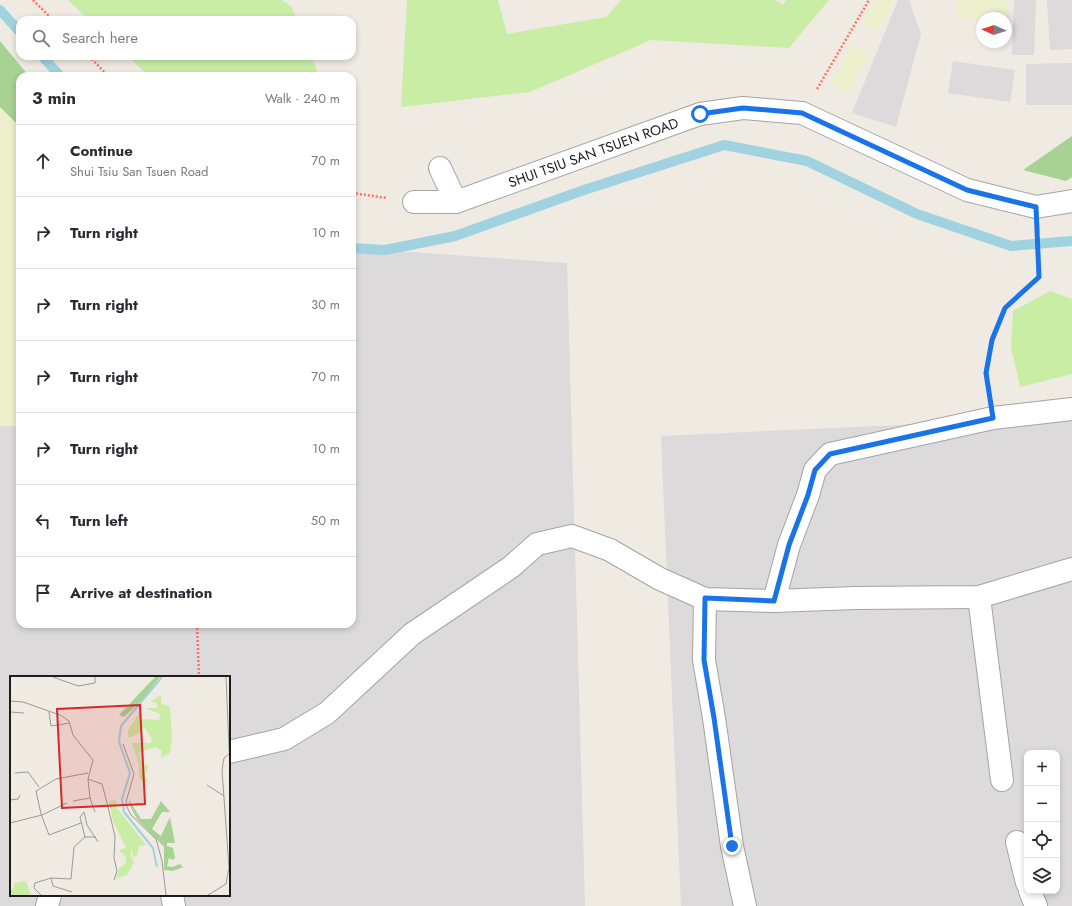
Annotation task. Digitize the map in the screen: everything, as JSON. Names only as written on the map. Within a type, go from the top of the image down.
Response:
[{"type":"street","name":"SHUI TSIU SAN TSUEN ROAD","points":[[414,202],[456,202],[700,114],[743,108],[802,113],[967,190],[1036,207],[1072,201]]},
{"type":"street","points":[[440,168],[456,202]]},
{"type":"street","points":[[774,601],[789,545],[808,495],[815,470],[830,454],[993,418],[1072,409]]},
{"type":"street","points":[[230,752],[284,739],[327,713],[412,634],[512,567],[537,544],[572,536],[610,550],[660,579],[705,598],[774,601],[855,598],[979,597],[1072,569]]},
{"type":"street","points":[[979,597],[1002,780]]},
{"type":"street","points":[[705,598],[704,660],[714,718],[732,846],[745,906]]},
{"type":"street","points":[[1017,842],[1024,877]]},
{"type":"street","points":[[1031,894],[1036,906]]},
{"type":"street","points":[[47,906],[50,896]]},
{"type":"street","points":[[172,896],[174,906]]},
{"type":"path","points":[[33,0],[49,16]]},
{"type":"path","points":[[802,113],[869,0]]},
{"type":"path","points":[[93,60],[104,72]]},
{"type":"path","points":[[356,194],[414,202]]},
{"type":"path","points":[[993,418],[986,373],[992,340],[1005,308],[1039,277],[1036,207]]},
{"type":"path","points":[[197,628],[200,676]]},
{"type":"shaded area","points":[[898,0],[909,0],[921,34],[896,127],[852,113]]},
{"type":"shaded area","points":[[1014,0],[1036,0],[1034,55],[1012,55]]},
{"type":"shaded area","points":[[1047,0],[1072,0],[1072,49],[1050,50]]},
{"type":"shaded area","points":[[953,61],[1015,70],[1010,102],[948,93]]},
{"type":"shaded area","points":[[1072,63],[1072,105],[1026,105],[1026,64]]},
{"type":"shaded area","points":[[356,248],[567,263],[585,906],[0,906],[0,426],[16,426],[16,628],[356,628]]},
{"type":"shaded area","points":[[1072,417],[1072,906],[681,906],[661,436]]},
{"type":"green space","points":[[68,0],[282,0],[291,6],[295,16],[85,16]]},
{"type":"green space","points":[[407,0],[498,0],[507,34],[606,17],[621,0],[775,0],[783,5],[786,0],[829,0],[789,48],[651,40],[530,92],[401,107]]},
{"type":"green space","points":[[877,0],[896,0],[878,31],[863,23]]},
{"type":"green space","points":[[958,0],[1008,0],[1007,12],[976,12],[976,19],[957,18]]},
{"type":"green space","points":[[0,41],[26,72],[16,72],[16,123],[0,107]]},
{"type":"green space","points":[[852,45],[869,55],[847,92],[830,82]]},
{"type":"green space","points":[[131,60],[313,60],[317,72],[145,72]]},
{"type":"green space","points":[[0,107],[16,123],[16,426],[0,426]]},
{"type":"green space","points":[[1072,136],[1072,177],[1066,181],[1023,170]]},
{"type":"green space","points":[[1050,291],[1072,299],[1072,374],[1020,387],[1011,347],[1013,311]]},
{"type":"waterway","points":[[0,10],[16,28]]},
{"type":"waterway","points":[[46,60],[56,72]]},
{"type":"waterway","points":[[356,248],[385,250],[455,236],[584,190],[724,145],[807,161],[917,214],[1011,246],[1072,241]]},
{"type":"route","points":[[700,114],[743,108],[802,113],[967,190],[1036,207],[1039,277],[1005,308],[992,340],[986,373],[993,418],[830,454],[815,470],[808,495],[789,545],[774,601],[705,598],[704,660],[714,718],[732,846]]}]
